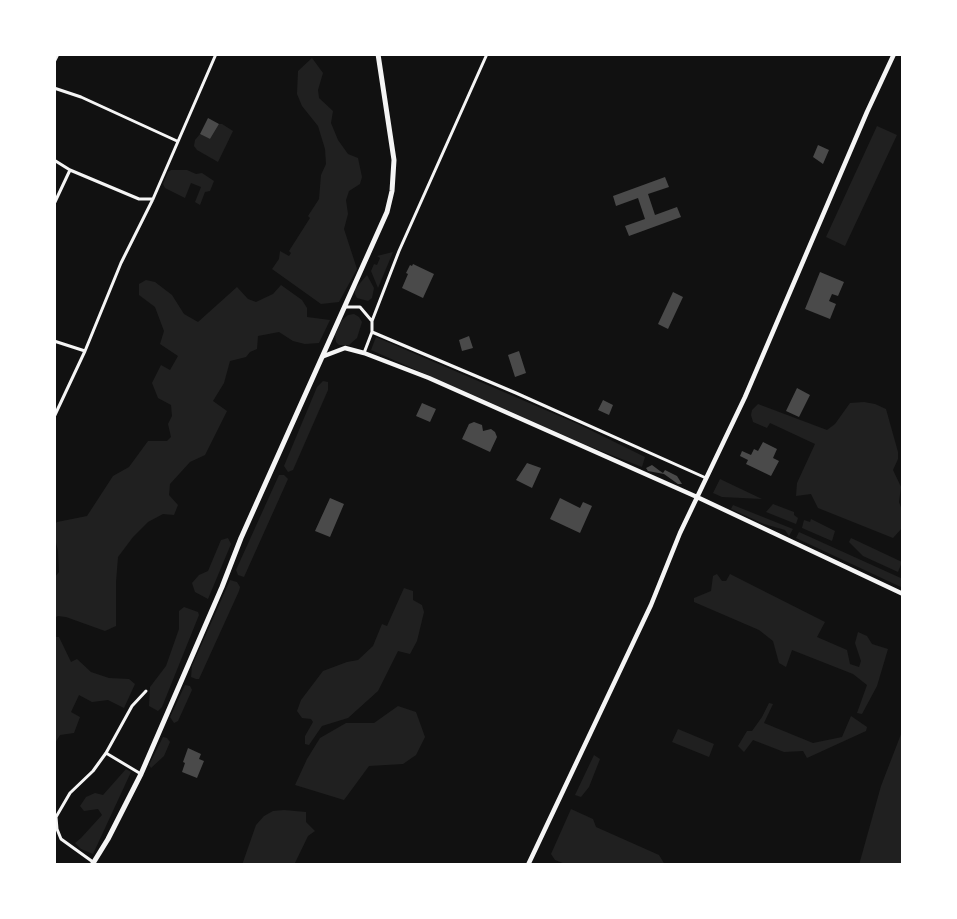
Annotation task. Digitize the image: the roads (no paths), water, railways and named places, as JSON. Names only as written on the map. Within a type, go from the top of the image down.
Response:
[{"type":"main road","points":[[93,864],[141,774],[241,538],[387,212],[392,191],[394,160],[378,54]]},
{"type":"street","points":[[54,62],[58,54]]},
{"type":"street","points":[[54,417],[216,54]]},
{"type":"street","points":[[363,353],[372,332],[372,321],[399,251],[487,54]]},
{"type":"street","points":[[528,865],[651,605],[697,497],[745,397],[894,54]]},
{"type":"street","points":[[54,88],[81,97],[177,141]]},
{"type":"street","points":[[54,160],[70,170],[139,198],[153,199]]},
{"type":"street","points":[[54,204],[70,170]]},
{"type":"street","points":[[346,307],[360,307],[372,321]]},
{"type":"street","points":[[372,332],[706,478]]},
{"type":"street","points":[[54,341],[85,351]]},
{"type":"street","points":[[324,356],[345,348],[454,388],[697,497],[903,594]]},
{"type":"street","points":[[93,864],[61,838],[56,818],[70,792],[93,771],[106,753],[132,705],[146,692]]},
{"type":"street","points":[[106,753],[141,774]]}]
